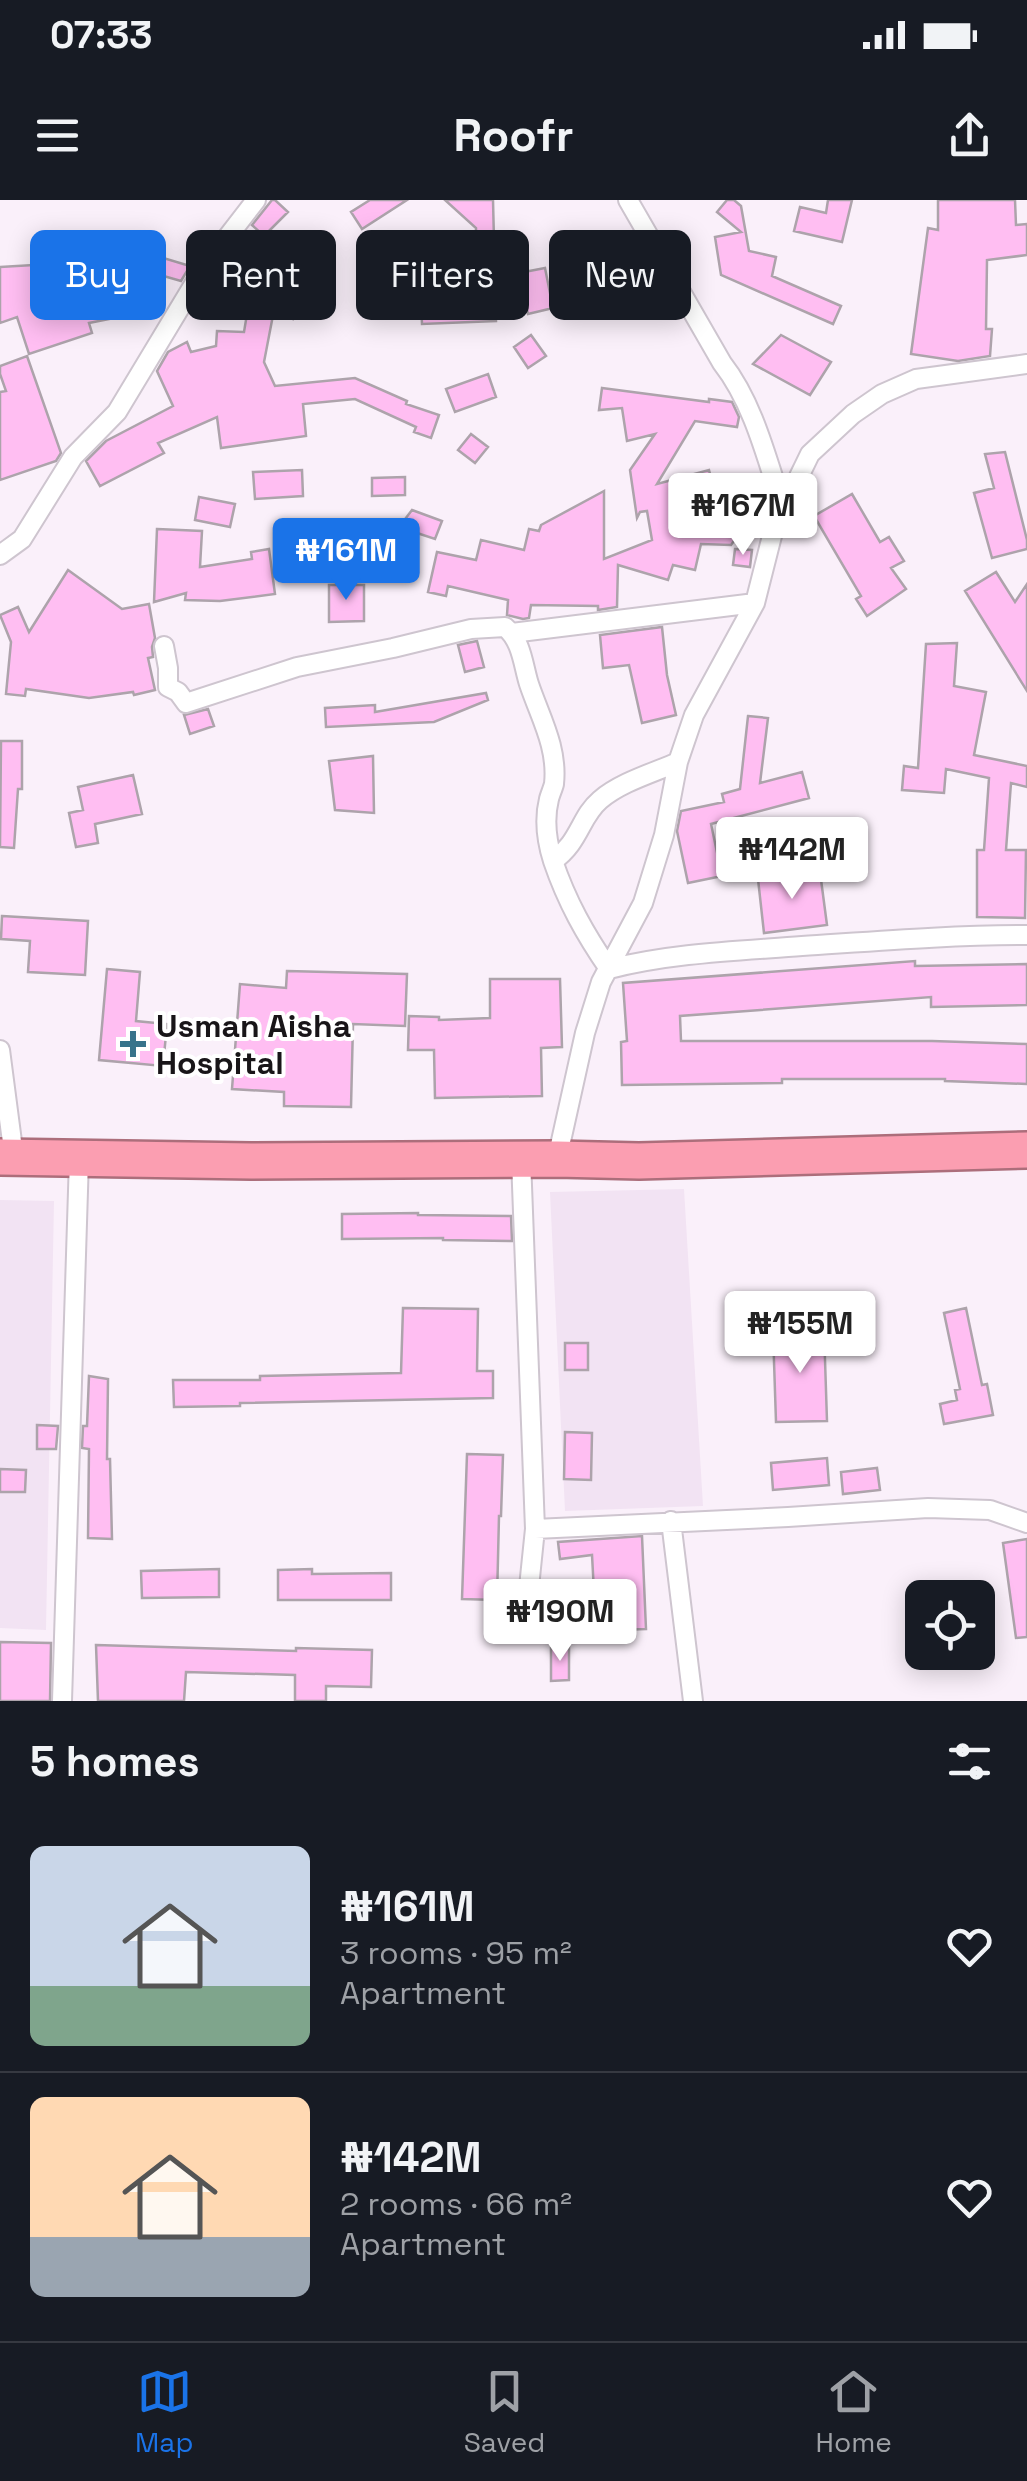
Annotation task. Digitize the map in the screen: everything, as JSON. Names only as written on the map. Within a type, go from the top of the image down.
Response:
[{"type":"highway","points":[[7,1157],[252,1162],[557,1158],[639,1161],[1027,1150]]},
{"type":"street","points":[[0,555],[22,539],[73,457],[116,412],[204,266],[256,200]]},
{"type":"street","points":[[628,200],[722,363],[736,380],[783,508]]},
{"type":"street","points":[[557,1158],[585,1033],[602,982],[643,903],[664,836],[678,762],[694,715],[756,604],[774,528],[810,454],[853,414],[882,394],[916,379],[1027,364]]},
{"type":"street","points":[[512,632],[756,604]]},
{"type":"street","points":[[164,646],[168,686],[186,703],[298,667],[471,629],[505,628],[512,632],[548,729],[554,785],[548,802],[547,842],[566,898],[610,970]]},
{"type":"street","points":[[553,861],[576,840],[599,801],[678,762]]},
{"type":"street","points":[[610,970],[647,960],[722,952],[950,935],[1027,935]]},
{"type":"street","points":[[0,1050],[7,1157]]},
{"type":"street","points":[[62,1701],[78,1159]]},
{"type":"street","points":[[522,1159],[535,1528],[526,1616]]},
{"type":"street","points":[[535,1528],[928,1508],[990,1510],[1027,1523]]},
{"type":"street","points":[[670,1521],[693,1701]]},
{"type":"shaded area","points":[[684,1189],[703,1506],[565,1511],[550,1192]]},
{"type":"shaded area","points":[[0,1200],[54,1201],[46,1630],[0,1628]]},
{"type":"building","points":[[272,200],[288,212],[270,230],[257,230],[252,225]]},
{"type":"building","points":[[370,200],[407,200],[362,229],[351,212]]},
{"type":"building","points":[[445,200],[493,200],[494,230],[476,228]]},
{"type":"building","points":[[727,200],[741,206],[749,251],[776,257],[772,276],[841,306],[833,324],[721,275],[715,237],[741,232],[717,212]]},
{"type":"building","points":[[828,200],[852,200],[842,242],[794,231],[800,207],[826,213]]},
{"type":"building","points":[[938,200],[1015,200],[1016,225],[1027,224],[1027,255],[987,260],[986,329],[992,329],[990,356],[958,361],[911,354],[928,228],[938,230]]},
{"type":"building","points":[[166,259],[186,265],[181,281],[166,277]]},
{"type":"building","points":[[30,265],[30,320],[104,320],[89,323],[92,333],[29,354],[17,317],[0,323],[0,267]]},
{"type":"building","points":[[545,268],[549,309],[529,314],[529,271]]},
{"type":"building","points":[[246,320],[272,320],[264,362],[275,386],[355,378],[407,401],[406,404],[439,415],[431,438],[355,399],[303,404],[306,436],[221,448],[217,417],[158,443],[164,453],[100,486],[86,461],[106,441],[173,406],[157,371],[168,352],[187,342],[191,352],[216,346],[217,331],[244,332]]},
{"type":"building","points":[[422,320],[496,320],[496,321],[422,324]]},
{"type":"building","points":[[531,335],[546,356],[528,368],[514,347]]},
{"type":"building","points":[[781,335],[831,362],[810,395],[753,364]]},
{"type":"building","points":[[27,356],[61,453],[56,461],[0,480],[0,392],[6,391],[0,366]]},
{"type":"building","points":[[488,374],[496,397],[455,412],[446,389]]},
{"type":"building","points":[[602,388],[732,402],[739,417],[737,427],[695,421],[657,484],[709,470],[719,509],[741,490],[752,490],[754,499],[747,511],[747,523],[731,545],[701,544],[695,570],[673,565],[668,580],[618,565],[617,607],[598,610],[598,606],[531,605],[529,618],[523,619],[507,615],[508,600],[448,586],[446,596],[428,592],[437,552],[476,560],[481,540],[524,550],[529,529],[539,531],[541,525],[604,491],[604,559],[652,540],[647,511],[640,512],[637,518],[630,470],[655,434],[627,441],[622,408],[599,410]]},
{"type":"building","points":[[471,434],[488,447],[475,463],[458,450]]},
{"type":"building","points":[[1005,452],[1027,549],[992,558],[974,493],[994,488],[985,454]]},
{"type":"building","points":[[302,470],[303,496],[255,499],[253,472]]},
{"type":"building","points":[[405,477],[405,495],[372,496],[372,478]]},
{"type":"building","points":[[852,494],[880,542],[889,537],[904,561],[891,568],[906,589],[867,616],[856,599],[861,596],[814,516]]},
{"type":"building","points":[[199,497],[235,504],[230,527],[195,520]]},
{"type":"building","points":[[412,510],[442,521],[435,539],[399,527]]},
{"type":"building","points":[[157,529],[202,531],[200,567],[252,559],[251,552],[269,549],[275,594],[220,601],[185,600],[186,593],[154,602]]},
{"type":"building","points":[[735,549],[752,550],[750,567],[733,565]]},
{"type":"building","points":[[68,570],[122,609],[149,604],[155,638],[153,657],[148,658],[155,690],[89,698],[26,689],[25,696],[6,694],[11,642],[0,615],[18,607],[29,632]]},
{"type":"building","points":[[996,572],[1015,602],[1027,584],[1027,691],[965,591]]},
{"type":"building","points":[[329,585],[364,585],[364,621],[329,622]]},
{"type":"building","points":[[662,627],[676,715],[642,723],[629,665],[603,668],[600,635]]},
{"type":"building","points":[[477,641],[484,667],[465,672],[458,645]]},
{"type":"building","points":[[957,643],[954,686],[986,692],[974,755],[1027,766],[1027,787],[1011,783],[1006,850],[1026,850],[1025,918],[977,917],[977,850],[984,850],[989,778],[946,769],[944,793],[902,790],[904,766],[918,768],[926,644]]},
{"type":"building","points":[[486,693],[488,700],[434,722],[326,727],[325,708],[375,705],[375,712]]},
{"type":"building","points":[[208,709],[214,726],[190,734],[184,715]]},
{"type":"building","points":[[748,716],[768,718],[760,783],[802,772],[809,798],[711,824],[722,876],[688,883],[677,831],[681,811],[724,802],[722,794],[740,789]]},
{"type":"building","points":[[1,741],[22,741],[22,789],[18,789],[14,848],[0,847]]},
{"type":"building","points":[[373,756],[374,813],[335,810],[329,761]]},
{"type":"building","points":[[133,775],[142,814],[95,824],[98,843],[76,847],[69,813],[83,810],[78,787]]},
{"type":"building","points":[[820,872],[827,925],[764,933],[758,879]]},
{"type":"building","points":[[2,916],[88,921],[85,975],[28,972],[30,941],[1,939]]},
{"type":"building","points":[[915,961],[915,966],[1027,964],[1027,1005],[931,1007],[931,997],[680,1016],[681,1041],[1027,1044],[1027,1084],[945,1079],[782,1079],[782,1083],[622,1085],[621,1042],[627,1041],[623,983]]},
{"type":"building","points":[[107,969],[140,972],[136,1021],[167,1024],[163,1066],[99,1060]]},
{"type":"building","points":[[287,971],[407,974],[405,1026],[353,1024],[351,1107],[284,1106],[284,1092],[232,1089],[240,984],[286,988]]},
{"type":"building","points":[[490,979],[560,979],[562,1047],[541,1048],[542,1096],[435,1098],[434,1050],[408,1050],[409,1016],[439,1020],[490,1018]]},
{"type":"building","points":[[342,1214],[511,1216],[512,1241],[342,1239]]},
{"type":"building","points":[[403,1308],[478,1309],[477,1371],[493,1371],[493,1398],[174,1407],[173,1380],[401,1373]]},
{"type":"building","points":[[966,1308],[982,1385],[987,1384],[993,1415],[944,1424],[940,1404],[957,1400],[955,1390],[960,1389],[944,1313]]},
{"type":"building","points":[[824,1329],[827,1421],[776,1422],[773,1331]]},
{"type":"building","points":[[565,1343],[588,1343],[588,1370],[565,1370]]},
{"type":"building","points":[[89,1376],[108,1379],[112,1539],[88,1538],[89,1449],[82,1448]]},
{"type":"building","points":[[37,1425],[58,1426],[56,1449],[37,1449]]},
{"type":"building","points":[[565,1432],[592,1433],[591,1480],[564,1479]]},
{"type":"building","points":[[467,1454],[503,1455],[497,1600],[462,1599]]},
{"type":"building","points":[[827,1458],[829,1485],[773,1490],[771,1463]]},
{"type":"building","points":[[877,1468],[880,1490],[843,1494],[841,1472]]},
{"type":"building","points":[[0,1469],[26,1470],[25,1492],[0,1492]]},
{"type":"building","points":[[642,1536],[646,1629],[589,1631],[588,1592],[594,1592],[592,1555],[560,1559],[558,1542]]},
{"type":"building","points":[[1027,1539],[1027,1637],[1016,1638],[1003,1543]]},
{"type":"building","points":[[219,1569],[219,1597],[142,1598],[141,1571]]},
{"type":"building","points":[[312,1569],[312,1574],[391,1573],[391,1600],[278,1600],[278,1570]]},
{"type":"building","points":[[0,1642],[51,1643],[50,1701],[0,1701]]},
{"type":"building","points":[[96,1645],[372,1650],[371,1687],[326,1686],[326,1701],[295,1701],[295,1675],[186,1672],[184,1701],[98,1701]]},
{"type":"building","points":[[569,1647],[569,1680],[551,1681],[551,1648]]},
{"type":"place","name":"Usman Aisha Hospital","points":[[133,1044]]}]
